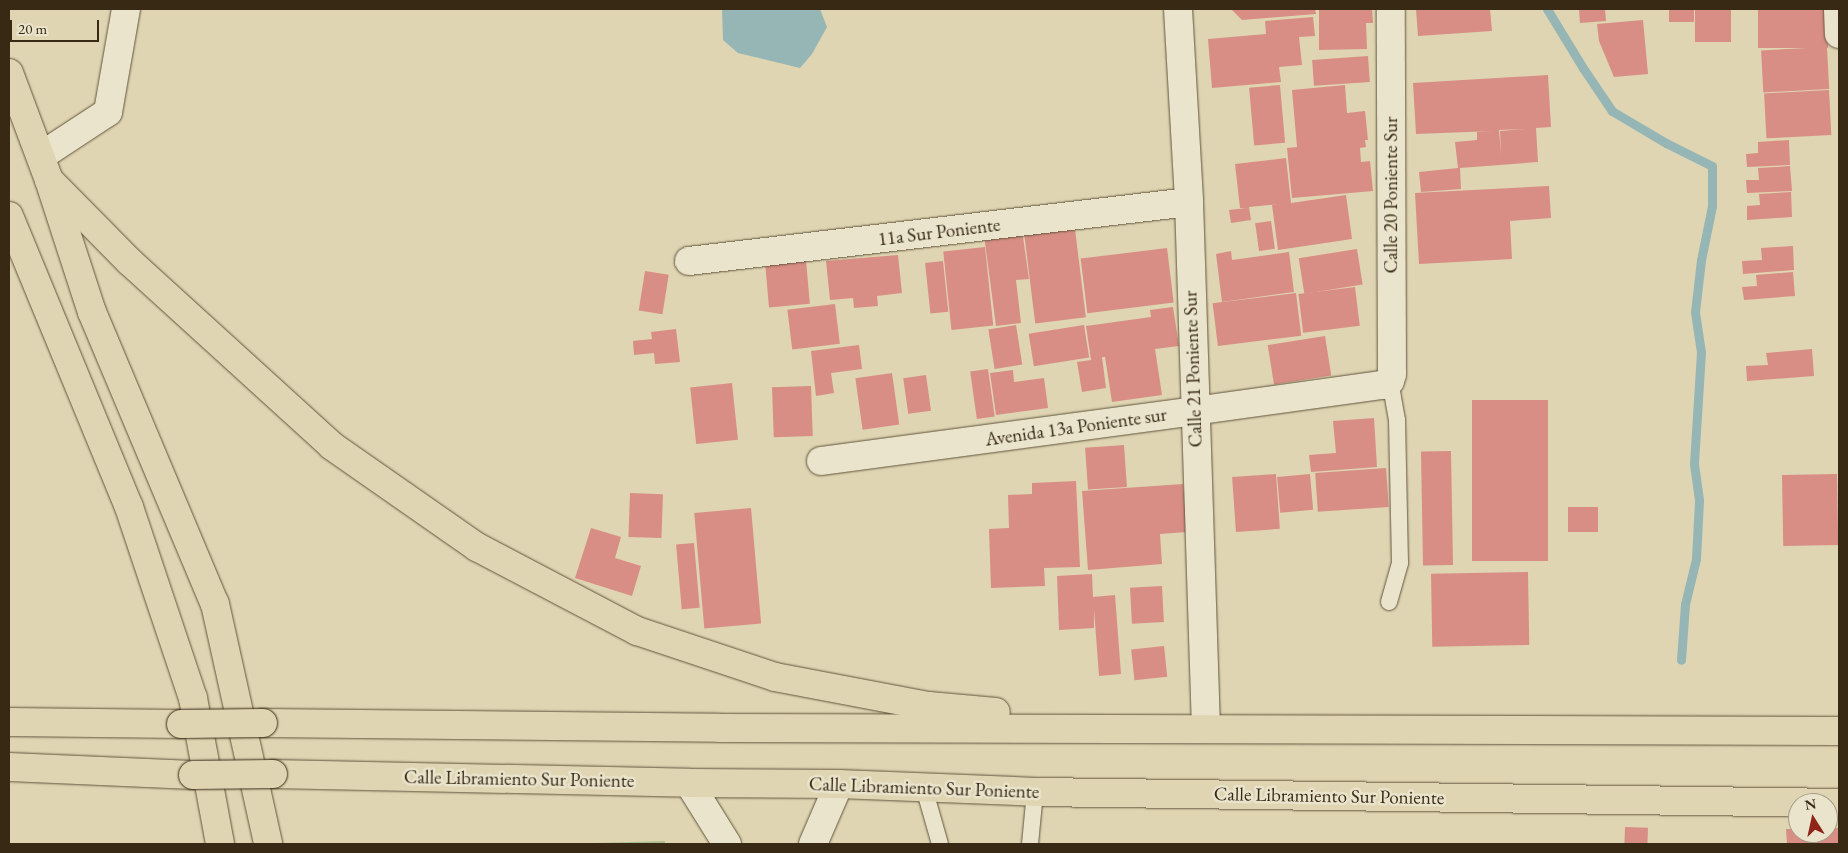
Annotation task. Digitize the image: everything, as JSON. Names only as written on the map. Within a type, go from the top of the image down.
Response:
[{"type":"main road","points":[[9,73],[45,168],[92,312],[215,604],[268,844]]},
{"type":"main road","points":[[45,168],[130,262],[332,446],[476,547],[637,631],[775,677],[929,706],[1179,729]]},
{"type":"main road","points":[[9,216],[129,506],[193,698],[220,844]]},
{"type":"main road","points":[[9,722],[719,728],[1839,730]]},
{"type":"main road","name":"Calle Libramiento Sur Poniente","points":[[9,767],[193,775],[273,774],[689,783],[838,784],[1036,792],[1839,803]]},
{"type":"street","points":[[45,168],[108,112],[126,9]]},
{"type":"street","name":"Calle 21 Poniente Sur","points":[[1178,9],[1188,202],[1206,729]]},
{"type":"street","name":"Calle 20 Poniente Sur","points":[[1390,381],[1392,374],[1391,9]]},
{"type":"street","points":[[1838,9],[1839,34]]},
{"type":"street","name":"11a Sur Poniente","points":[[689,261],[1188,202]]},
{"type":"street","name":"Avenida 13a Poniente sur","points":[[821,461],[1382,385],[1390,381]]},
{"type":"street","points":[[689,783],[728,844]]},
{"type":"street","points":[[813,844],[838,784]]},
{"type":"lane","points":[[1389,602],[1400,563],[1397,420],[1390,381]]},
{"type":"lane","points":[[924,788],[940,844]]},
{"type":"lane","points":[[1030,844],[1036,792]]},
{"type":"green space","points":[[665,841],[665,844],[560,844]]},
{"type":"water","points":[[722,9],[820,9],[827,27],[812,54],[800,68],[738,53],[723,40]]},
{"type":"building","points":[[1231,9],[1315,9],[1316,14],[1242,20]]},
{"type":"building","points":[[1319,9],[1372,9],[1373,23],[1366,23],[1367,49],[1319,50]]},
{"type":"building","points":[[1416,9],[1490,9],[1492,31],[1418,36]]},
{"type":"building","points":[[1579,9],[1605,9],[1606,21],[1580,23]]},
{"type":"building","points":[[1669,9],[1694,9],[1694,22],[1669,22]]},
{"type":"building","points":[[1695,9],[1731,9],[1731,42],[1695,42]]},
{"type":"building","points":[[1758,9],[1828,9],[1828,48],[1758,48]]},
{"type":"building","points":[[1313,17],[1315,36],[1299,37],[1302,65],[1279,67],[1281,82],[1212,88],[1208,39],[1266,34],[1265,21]]},
{"type":"building","points":[[1643,20],[1648,74],[1614,77],[1599,41],[1597,24]]},
{"type":"building","points":[[1827,47],[1829,89],[1763,92],[1761,50]]},
{"type":"building","points":[[1368,56],[1370,82],[1314,86],[1312,60]]},
{"type":"building","points":[[1548,75],[1551,127],[1536,128],[1538,162],[1460,168],[1461,189],[1421,192],[1419,172],[1458,168],[1455,142],[1477,140],[1477,132],[1493,131],[1416,134],[1413,83]],"holes":[[[1525,129],[1500,131],[1501,155],[1499,130]]]},
{"type":"building","points":[[1280,85],[1285,143],[1254,145],[1249,88]]},
{"type":"building","points":[[1345,85],[1347,113],[1365,111],[1368,140],[1365,140],[1366,147],[1360,148],[1361,162],[1370,161],[1373,191],[1292,198],[1287,148],[1297,147],[1292,90]]},
{"type":"building","points":[[1829,90],[1831,135],[1766,138],[1764,93]]},
{"type":"building","points":[[1789,140],[1790,165],[1747,167],[1746,154],[1758,153],[1758,142]]},
{"type":"building","points":[[1286,158],[1291,203],[1346,195],[1352,239],[1278,250],[1272,205],[1279,204],[1249,207],[1251,220],[1231,223],[1229,210],[1246,208],[1240,208],[1235,164]]},
{"type":"building","points":[[1790,166],[1792,191],[1747,193],[1746,180],[1759,180],[1758,168]]},
{"type":"building","points":[[1549,186],[1551,218],[1510,221],[1512,259],[1419,264],[1415,193]]},
{"type":"building","points":[[1791,192],[1792,217],[1747,220],[1747,206],[1760,205],[1759,194]]},
{"type":"building","points":[[1271,221],[1275,249],[1259,251],[1255,223]]},
{"type":"building","points":[[1075,229],[1086,317],[1035,324],[1024,235]]},
{"type":"building","points":[[1022,230],[1029,279],[1016,280],[1021,323],[996,326],[984,235]]},
{"type":"building","points":[[1793,246],[1794,270],[1743,274],[1742,261],[1762,260],[1761,248]]},
{"type":"building","points":[[985,247],[993,326],[951,330],[943,251]]},
{"type":"building","points":[[1167,248],[1174,303],[1087,313],[1081,259]]},
{"type":"building","points":[[1357,249],[1363,285],[1304,294],[1299,258]]},
{"type":"building","points":[[1231,251],[1232,260],[1289,252],[1294,292],[1222,302],[1216,254]]},
{"type":"building","points":[[898,255],[902,293],[877,296],[878,306],[854,308],[853,298],[830,300],[826,261]]},
{"type":"building","points":[[806,260],[810,304],[769,307],[765,264]]},
{"type":"building","points":[[943,261],[948,312],[930,314],[925,263]]},
{"type":"building","points":[[645,271],[669,275],[662,314],[639,311]]},
{"type":"building","points":[[1793,272],[1795,296],[1744,300],[1742,287],[1757,286],[1756,275]]},
{"type":"building","points":[[1355,287],[1360,326],[1303,333],[1298,294]]},
{"type":"building","points":[[1296,293],[1301,336],[1218,346],[1213,303]]},
{"type":"building","points":[[835,304],[840,344],[792,350],[787,310]]},
{"type":"building","points":[[1173,307],[1179,346],[1155,349],[1162,395],[1112,402],[1105,357],[1102,357],[1106,388],[1082,392],[1077,362],[1091,360],[1086,326],[1151,317],[1150,310]]},
{"type":"building","points":[[1016,325],[1022,365],[995,369],[988,329]]},
{"type":"building","points":[[1084,325],[1089,358],[1034,366],[1029,334]]},
{"type":"building","points":[[676,329],[680,362],[655,364],[654,353],[634,355],[633,341],[652,339],[651,332]]},
{"type":"building","points":[[1325,336],[1331,376],[1274,385],[1268,345]]},
{"type":"building","points":[[859,345],[862,369],[831,373],[834,393],[816,396],[811,351]]},
{"type":"building","points":[[1812,349],[1814,376],[1747,381],[1746,366],[1768,365],[1766,353]]},
{"type":"building","points":[[988,369],[995,417],[977,419],[970,372]]},
{"type":"building","points":[[1013,370],[1014,382],[1044,378],[1048,408],[996,415],[990,373]]},
{"type":"building","points":[[892,373],[899,424],[863,430],[855,378]]},
{"type":"building","points":[[926,375],[931,411],[908,414],[903,378]]},
{"type":"building","points":[[732,383],[738,440],[696,444],[690,387]]},
{"type":"building","points":[[811,386],[813,436],[774,437],[772,387]]},
{"type":"building","points":[[1472,400],[1548,400],[1548,561],[1472,561]]},
{"type":"building","points":[[1374,418],[1377,467],[1311,472],[1309,455],[1336,453],[1333,421]]},
{"type":"building","points":[[1124,445],[1127,487],[1088,490],[1085,448]]},
{"type":"building","points":[[1451,451],[1453,565],[1423,566],[1421,452]]},
{"type":"building","points":[[1386,468],[1389,507],[1318,512],[1315,473]]},
{"type":"building","points":[[1276,474],[1280,529],[1236,532],[1232,477]]},
{"type":"building","points":[[1310,474],[1313,510],[1280,513],[1277,477]]},
{"type":"building","points":[[1837,474],[1838,545],[1783,546],[1782,475]]},
{"type":"building","points":[[1076,481],[1080,567],[1044,568],[1045,586],[991,588],[989,529],[1009,528],[1008,495],[1032,494],[1032,483]]},
{"type":"building","points":[[1183,484],[1187,532],[1160,534],[1162,564],[1088,570],[1082,491]]},
{"type":"building","points":[[630,493],[663,494],[661,538],[628,537]]},
{"type":"building","points":[[1568,507],[1598,507],[1598,532],[1568,532]]},
{"type":"building","points":[[751,508],[761,624],[704,629],[694,513]]},
{"type":"building","points":[[591,528],[621,537],[615,558],[641,566],[632,596],[575,578]]},
{"type":"building","points":[[694,543],[700,608],[682,609],[676,545]]},
{"type":"building","points":[[1528,572],[1529,645],[1432,647],[1431,574]]},
{"type":"building","points":[[1092,574],[1093,597],[1115,595],[1121,674],[1099,676],[1094,609],[1094,628],[1059,630],[1057,576]]},
{"type":"building","points":[[1162,586],[1164,622],[1132,624],[1130,588]]},
{"type":"building","points":[[1164,646],[1167,677],[1134,680],[1131,649]]},
{"type":"building","points":[[1625,827],[1648,828],[1647,844],[1624,844]]},
{"type":"building","points":[[1839,828],[1839,844],[1787,844],[1786,829],[1788,829],[1788,843],[1838,843]]},
{"type":"waterway","points":[[1547,9],[1612,111],[1666,143],[1712,166],[1712,206],[1701,260],[1695,312],[1701,352],[1694,464],[1699,501],[1696,559],[1685,604],[1681,660]]}]
